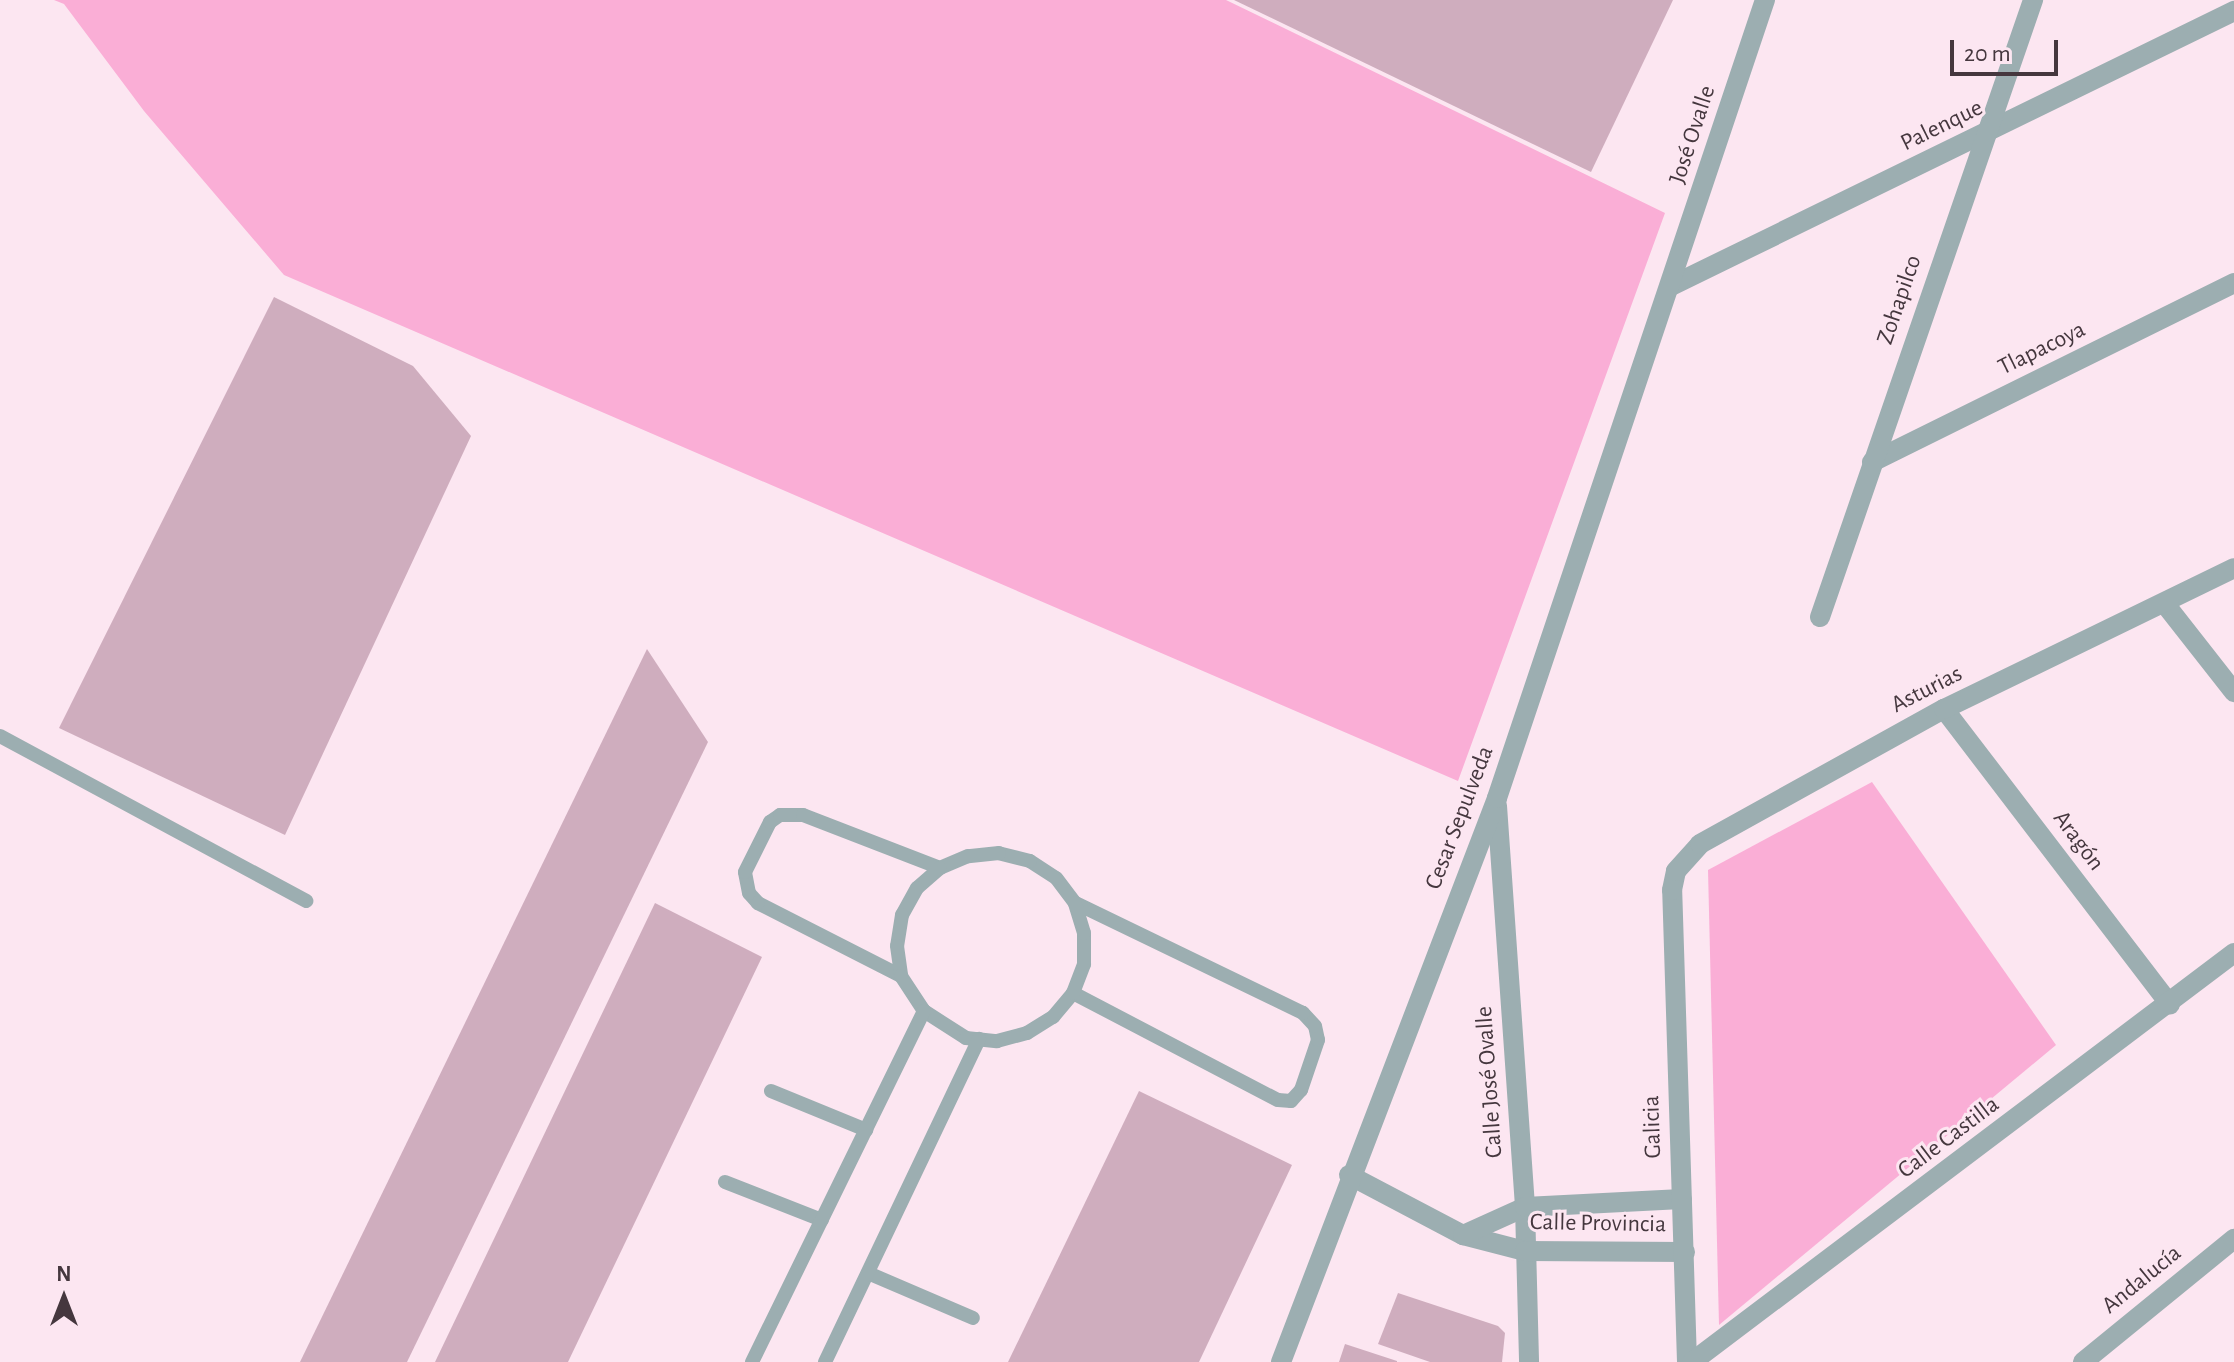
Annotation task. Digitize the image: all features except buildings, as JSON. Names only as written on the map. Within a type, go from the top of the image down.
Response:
[{"type":"street","name":"José Ovalle","points":[[1671,286],[1765,0]]},
{"type":"street","name":"Zohapilco","points":[[1820,617],[2033,0]]},
{"type":"street","name":"Palenque","points":[[1671,286],[2234,11]]},
{"type":"street","name":"Tlapacoya","points":[[1872,462],[2234,283]]},
{"type":"street","name":"Cesar Sepulveda","points":[[1281,1362],[1349,1175],[1497,798],[1671,286]]},
{"type":"street","name":"Asturias","points":[[1672,890],[1676,871],[1700,844],[1944,709],[2234,568]]},
{"type":"street","points":[[2165,604],[2234,692]]},
{"type":"street","name":"Aragón","points":[[1944,709],[2170,1005]]},
{"type":"street","name":"Calle José Ovalle","points":[[1497,798],[1525,1207],[1529,1362]]},
{"type":"street","name":"Galicia","points":[[1672,890],[1690,1362]]},
{"type":"street","name":"Calle Castilla","points":[[1690,1362],[2170,1005],[2234,953]]},
{"type":"street","name":"Calle Provincia","points":[[1349,1175],[1463,1235],[1525,1251],[1685,1252]]},
{"type":"street","name":"Calle Provincia","points":[[1463,1235],[1525,1207],[1682,1199]]},
{"type":"street","name":"Andalucía","points":[[2083,1362],[2234,1239]]},
{"type":"lane","points":[[0,736],[306,901]]},
{"type":"lane","points":[[901,976],[758,903],[749,893],[745,872],[770,822],[780,815],[803,815],[940,868]]},
{"type":"lane","points":[[999,853],[1030,861],[1056,878],[1075,903],[1084,933],[1084,964],[1073,993],[1053,1017],[1027,1033],[979,1039],[938,1025],[924,1011],[901,976],[897,946],[902,915],[917,888],[940,868],[968,856],[999,853]]},
{"type":"lane","points":[[1073,993],[1278,1100],[1291,1101],[1301,1090],[1318,1040],[1315,1026],[1303,1013],[1075,903]]},
{"type":"lane","points":[[752,1362],[924,1011]]},
{"type":"lane","points":[[825,1362],[979,1039]]},
{"type":"lane","points":[[771,1091],[866,1130]]},
{"type":"lane","points":[[725,1182],[822,1220]]},
{"type":"lane","points":[[868,1273],[973,1318]]},
{"type":"shaded area","points":[[54,0],[1226,0],[1665,213],[1458,781],[284,275],[144,111],[64,4]]},
{"type":"shaded area","points":[[1872,782],[2056,1045],[1719,1325],[1708,870]]}]
